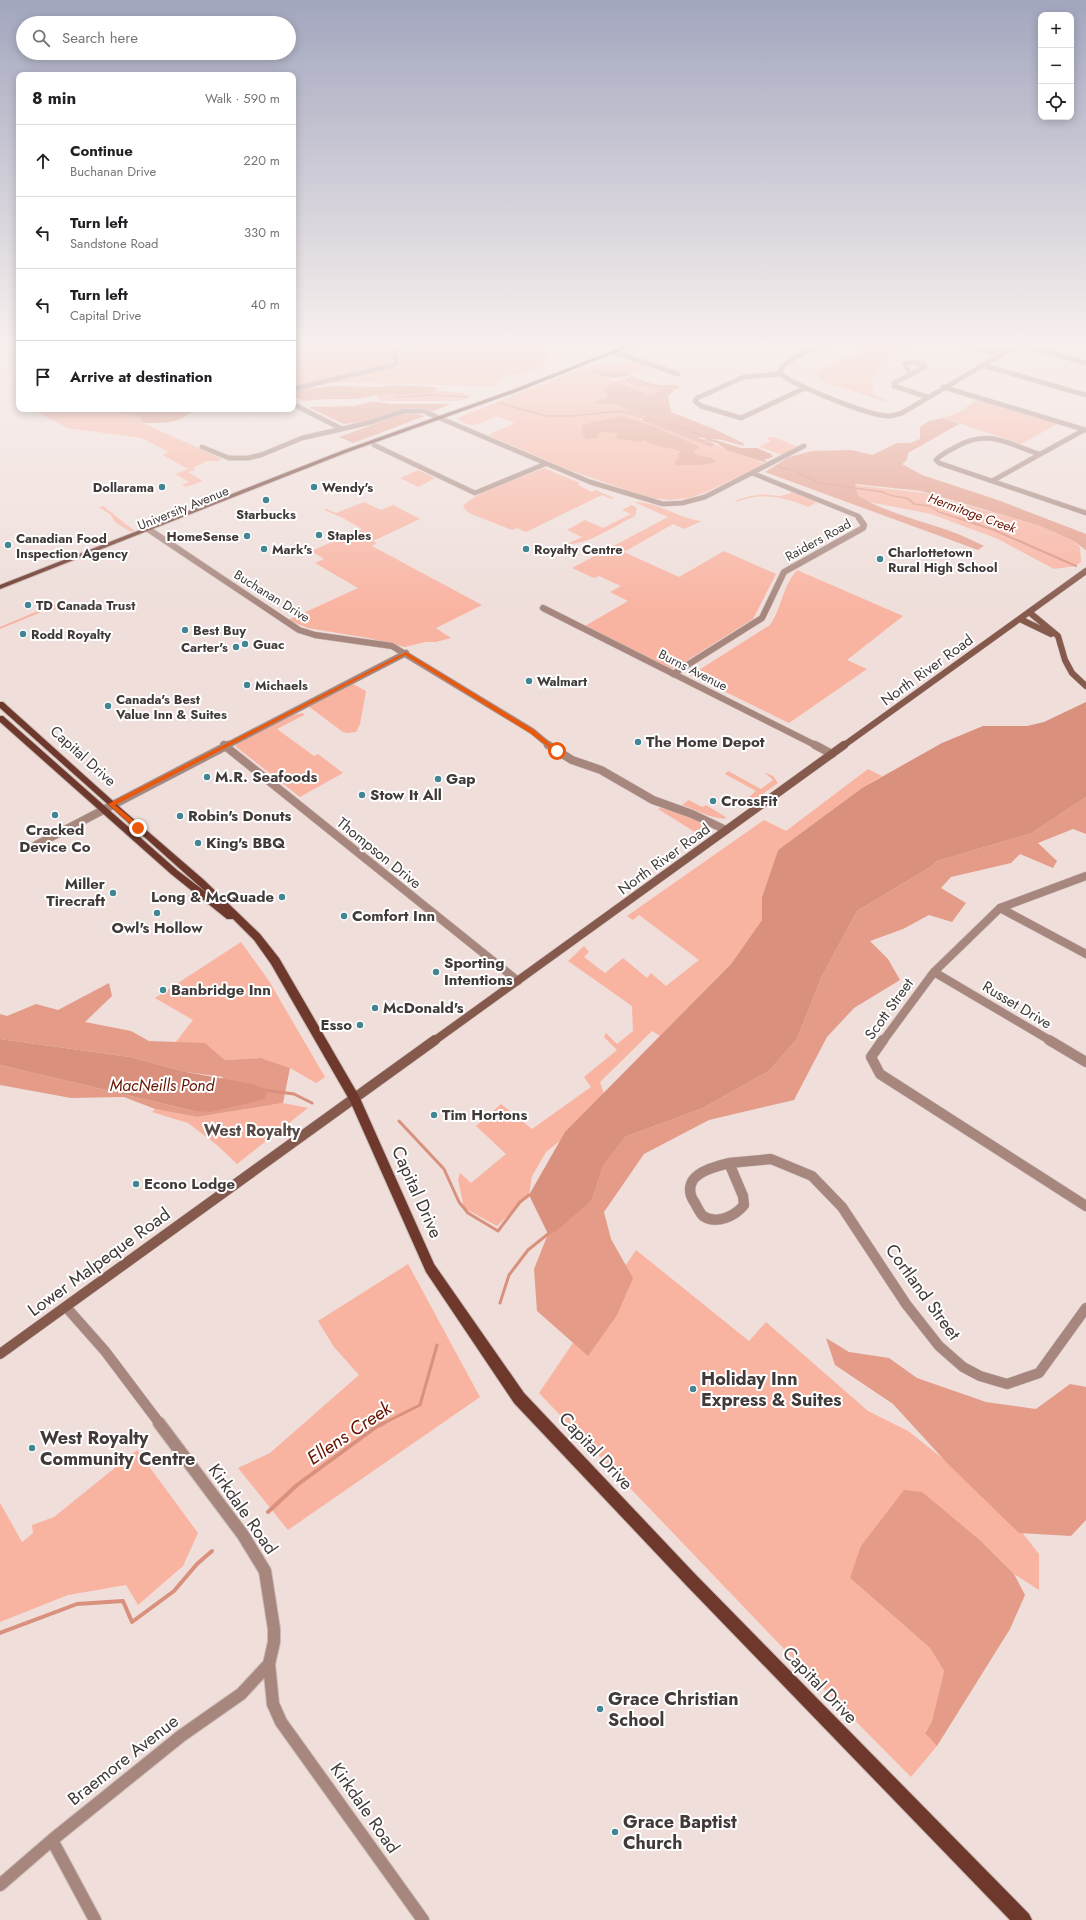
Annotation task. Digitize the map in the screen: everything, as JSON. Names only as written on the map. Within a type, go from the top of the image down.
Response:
[{"type":"main road","name":"University Avenue","points":[[0,593],[394,434]]},
{"type":"main road","name":"University Avenue","points":[[0,587],[151,531],[403,434]]},
{"type":"main road","name":"North River Road","points":[[355,1099],[1086,571]]},
{"type":"main road","points":[[1029,612],[1058,636],[1065,660],[1072,673],[1086,686]]},
{"type":"main road","points":[[1020,619],[1052,634],[1060,642]]},
{"type":"main road","name":"Capital Drive","points":[[0,704],[111,804],[201,882],[256,937],[284,974],[355,1099],[430,1268],[519,1398],[696,1586],[1023,1920]]},
{"type":"main road","name":"Capital Drive","points":[[0,718],[206,900],[249,930]]},
{"type":"main road","name":"Lower Malpeque Road","points":[[0,1354],[355,1099]]},
{"type":"street","points":[[202,447],[229,458],[248,458],[261,455],[302,438],[322,434]]},
{"type":"street","points":[[476,434],[590,482],[663,504],[682,503],[705,497],[804,446]]},
{"type":"street","points":[[992,481],[1038,454],[1078,434]]},
{"type":"street","points":[[1038,454],[990,438],[979,437],[972,438],[936,460],[939,463],[1086,513]]},
{"type":"street","points":[[374,445],[475,493],[545,464]]},
{"type":"street","name":"Raiders Road","points":[[673,674],[762,618],[784,572],[863,528],[864,526],[858,516],[752,473]]},
{"type":"street","points":[[1080,511],[1086,507]]},
{"type":"street","name":"Buchanan Drive","points":[[151,531],[299,630],[315,635],[392,646],[406,653],[532,731],[543,742],[572,760],[601,770],[653,800],[692,814],[726,830]]},
{"type":"street","name":"Burns Avenue","points":[[543,608],[832,754]]},
{"type":"street","points":[[36,844],[406,653]]},
{"type":"street","name":"Thompson Drive","points":[[224,746],[518,981]]},
{"type":"street","name":"Scott Street","points":[[1086,876],[1000,908],[934,972],[872,1057],[880,1074],[1086,1206]]},
{"type":"street","points":[[1000,908],[1086,954]]},
{"type":"street","name":"Russet Drive","points":[[934,972],[1086,1062]]},
{"type":"street","name":"Cortland Street","points":[[729,1163],[743,1196],[744,1205],[738,1212],[722,1219],[711,1219],[702,1214],[696,1207],[691,1197],[690,1188],[694,1179],[710,1169],[729,1163],[771,1159],[812,1176],[842,1207],[906,1304],[939,1346],[952,1359],[980,1376],[1007,1384],[1039,1372],[1086,1308]]},
{"type":"street","name":"Kirkdale Road","points":[[66,1307],[105,1351],[260,1562],[264,1571],[272,1608],[274,1642],[268,1664],[273,1704],[281,1722],[422,1920]]},
{"type":"street","name":"Braemore Avenue","points":[[0,1885],[52,1840],[181,1736],[241,1694],[268,1664]]},
{"type":"street","points":[[52,1840],[95,1920]]},
{"type":"shaded area","points":[[109,434],[166,434],[222,459],[217,461],[207,461],[193,468],[195,470],[188,472],[203,481],[186,487],[182,485],[189,482],[175,474],[188,469],[163,455],[168,452],[142,438]]},
{"type":"shaded area","points":[[348,434],[378,434],[353,443],[339,437]]},
{"type":"shaded area","points":[[491,434],[686,434],[765,464],[706,492],[689,498],[670,500],[650,498],[569,470],[488,435]]},
{"type":"shaded area","points":[[583,434],[599,434],[597,438],[586,439]]},
{"type":"shaded area","points":[[619,434],[670,434],[700,447],[694,451],[696,455],[711,458],[716,462],[703,465],[675,465],[674,463],[679,458],[678,454],[681,452],[648,443],[644,440],[640,442],[615,438]]},
{"type":"shaded area","points":[[676,434],[724,434],[743,443],[744,446],[722,440],[696,437],[715,444],[711,447]]},
{"type":"shaded area","points":[[920,434],[942,434],[908,453],[907,460],[902,464],[922,475],[995,499],[1086,534],[1086,550],[1072,540],[1040,526],[921,491],[855,484],[858,496],[873,504],[904,516],[969,538],[984,546],[978,550],[765,472],[789,457],[812,451],[852,450],[872,455],[897,443],[910,443],[920,439]]},
{"type":"shaded area","points":[[990,434],[1040,434],[1021,444]]},
{"type":"shaded area","points":[[774,437],[798,447],[783,455],[759,447],[771,441],[767,438]]},
{"type":"shaded area","points":[[544,468],[580,483],[578,485],[592,492],[596,490],[614,498],[612,499],[602,495],[526,532],[517,528],[512,530],[469,513],[463,507],[467,502],[487,491]]},
{"type":"shaded area","points":[[418,470],[435,478],[418,487],[400,478]]},
{"type":"shaded area","points":[[853,485],[925,493],[1040,526],[1072,540],[1080,547],[1081,562],[1076,566],[1054,569],[998,539],[931,514],[849,498]]},
{"type":"shaded area","points":[[792,492],[817,502],[808,507],[782,499],[752,497],[733,502],[751,496],[782,496]]},
{"type":"shaded area","points":[[364,502],[381,510],[393,505],[420,519],[373,541],[377,543],[372,546],[482,605],[436,628],[451,638],[405,647],[368,638],[308,628],[288,620],[358,588],[315,563],[324,559],[311,551],[362,529],[341,517],[324,510],[326,509],[336,513]]},
{"type":"shaded area","points":[[634,502],[651,504],[693,520],[702,521],[684,529],[673,524],[624,552],[679,577],[724,551],[776,574],[753,619],[675,668],[670,669],[585,626],[628,601],[610,592],[621,586],[599,576],[594,578],[572,568],[668,517]]},
{"type":"shaded area","points":[[632,505],[637,508],[635,516],[593,538],[567,544],[582,537],[567,530],[585,520],[603,528],[631,514],[622,510]]},
{"type":"shaded area","points":[[103,506],[135,531],[131,532],[115,522],[111,515],[99,507]]},
{"type":"shaded area","points":[[797,570],[903,616],[847,660],[867,669],[789,723],[691,675],[770,625],[785,590],[792,576]]},
{"type":"shaded area","points":[[64,600],[69,604],[54,610],[46,610],[0,629],[0,627]]},
{"type":"shaded area","points":[[353,684],[366,691],[360,724],[356,732],[343,732],[308,706],[349,685]]},
{"type":"shaded area","points":[[303,713],[304,715],[277,729],[314,756],[318,754],[343,773],[300,797],[235,746],[241,741],[293,715]]},
{"type":"shaded area","points":[[868,769],[882,776],[862,788],[778,850],[762,897],[762,920],[731,964],[660,1036],[652,1031],[600,1082],[607,1103],[546,1152],[532,1176],[529,1195],[497,1226],[464,1208],[458,1179],[460,1173],[471,1183],[506,1154],[476,1126],[501,1104],[532,1129],[591,1087],[584,1077],[617,1050],[604,1037],[606,1033],[617,1044],[633,1031],[632,1006],[568,961],[584,946],[589,952],[584,957],[605,973],[623,958],[647,978],[651,973],[666,986],[699,960],[639,915],[633,920],[627,916],[764,820],[786,831]]},
{"type":"shaded area","points":[[728,771],[761,789],[773,780],[764,772],[773,776],[778,783],[746,806],[743,802],[756,791],[725,774]]},
{"type":"shaded area","points":[[1086,797],[1086,834],[1073,829],[1038,843],[1057,861],[1053,868],[1020,854],[1011,863],[951,877],[941,888],[966,903],[952,922],[929,915],[903,929],[870,941],[888,959],[900,980],[854,1008],[827,1037],[794,1100],[709,1120],[644,1154],[604,1212],[611,1239],[633,1278],[617,1315],[588,1356],[537,1311],[534,1269],[548,1234],[592,1200],[603,1164],[625,1137],[703,1108],[769,1071],[797,1039],[821,978],[857,911],[932,866],[937,861],[1032,833]]},
{"type":"shaded area","points":[[689,800],[702,807],[706,805],[727,818],[717,818],[682,805]]},
{"type":"shaded area","points":[[660,808],[688,816],[702,824],[708,833],[703,837],[658,809]]},
{"type":"shaded area","points":[[241,942],[269,981],[325,1077],[316,1083],[290,1068],[261,1058],[225,1060],[205,1043],[175,1043],[193,1020],[155,998]]},
{"type":"shaded area","points":[[109,983],[112,996],[85,1022],[131,1031],[149,1041],[205,1043],[225,1060],[261,1058],[290,1068],[283,1103],[197,1117],[155,1109],[124,1097],[71,1098],[0,1085],[0,1065],[194,1111],[223,1077],[186,1072],[130,1057],[0,1039],[0,1014],[7,1016],[36,1004],[58,1010]]},
{"type":"shaded area","points":[[283,1103],[308,1108],[237,1164],[217,1145],[188,1123],[152,1112],[155,1109],[197,1117]]},
{"type":"shaded area","points":[[636,1250],[749,1341],[766,1322],[868,1411],[908,1431],[998,1502],[1039,1554],[1039,1590],[1014,1574],[982,1542],[850,1578],[930,1648],[944,1671],[932,1721],[925,1732],[937,1746],[911,1777],[786,1651],[539,1393]]},
{"type":"shaded area","points":[[408,1264],[480,1397],[288,1530],[238,1468],[270,1453],[359,1375],[334,1347],[318,1321]]},
{"type":"shaded area","points":[[826,1338],[849,1352],[889,1358],[917,1378],[986,1402],[1036,1409],[1070,1384],[1086,1387],[1086,1520],[1071,1536],[1019,1533],[947,1463],[893,1404],[835,1365]]},
{"type":"shaded area","points":[[137,1450],[198,1533],[183,1566],[138,1605],[126,1585],[68,1595],[0,1622],[0,1503],[22,1542],[33,1533],[32,1525],[54,1517]]},
{"type":"shaded area","points":[[904,1490],[922,1492],[982,1542],[1014,1574],[1025,1595],[1010,1629],[937,1746],[925,1733],[932,1721],[944,1671],[930,1648],[850,1578],[861,1546]]},
{"type":"water","points":[[704,439],[715,440],[741,448],[757,448],[771,454],[773,457],[760,461],[727,450],[717,443]]},
{"type":"water","points":[[1086,702],[1086,797],[1032,833],[937,861],[932,866],[857,911],[821,978],[797,1039],[769,1071],[703,1108],[625,1137],[603,1165],[592,1200],[555,1232],[548,1234],[529,1195],[565,1132],[731,964],[762,920],[762,897],[778,850],[862,788],[942,743],[983,726],[1027,726],[1044,722]]},
{"type":"water","name":"MacNeills Pond","points":[[0,1039],[130,1057],[186,1072],[253,1084],[267,1090],[265,1099],[210,1112],[194,1111],[0,1065]]},
{"type":"waterway","points":[[696,434],[712,440]]},
{"type":"waterway","points":[[761,460],[766,462]]},
{"type":"waterway","name":"Hermitage Creek","points":[[776,466],[797,472],[819,483],[883,492],[891,496],[904,497],[914,504],[930,506],[939,512],[961,519]]},
{"type":"waterway","name":"Hermitage Creek","points":[[961,519],[994,530],[1076,566]]},
{"type":"waterway","points":[[264,1090],[294,1094],[312,1103]]},
{"type":"waterway","points":[[399,1121],[444,1169],[459,1202],[468,1213],[498,1231],[520,1202],[529,1195]]},
{"type":"waterway","name":"Ellens Creek","points":[[500,1303],[509,1275],[528,1250],[548,1234]]},
{"type":"waterway","name":"Ellens Creek","points":[[268,1512],[297,1485],[376,1427],[420,1405],[437,1345]]},
{"type":"waterway","name":"Ellens Creek","points":[[0,1633],[77,1604],[123,1601],[132,1622],[174,1591],[197,1564],[212,1551]]},
{"type":"place","name":"Dollarama","points":[[162,487]]},
{"type":"place","name":"Wendy's","points":[[314,487]]},
{"type":"place","name":"Starbucks","points":[[266,500]]},
{"type":"place","name":"Staples","points":[[319,535]]},
{"type":"place","name":"HomeSense","points":[[247,536]]},
{"type":"place","name":"Canadian Food Inspection Agency","points":[[8,545]]},
{"type":"place","name":"Mark's","points":[[264,549]]},
{"type":"place","name":"Royalty Centre","points":[[526,549]]},
{"type":"place","name":"Charlottetown Rural High School","points":[[880,559]]},
{"type":"place","name":"TD Canada Trust","points":[[28,605]]},
{"type":"place","name":"Best Buy","points":[[185,630]]},
{"type":"place","name":"Rodd Royalty","points":[[23,634]]},
{"type":"place","name":"Guac","points":[[245,644]]},
{"type":"place","name":"Carter's","points":[[236,647]]},
{"type":"place","name":"Walmart","points":[[529,681]]},
{"type":"place","name":"Michaels","points":[[247,685]]},
{"type":"place","name":"Canada's Best Value Inn & Suites","points":[[108,706]]},
{"type":"place","name":"The Home Depot","points":[[638,742]]},
{"type":"place","name":"M.R. Seafoods","points":[[207,777]]},
{"type":"place","name":"Gap","points":[[438,779]]},
{"type":"place","name":"Stow It All","points":[[362,795]]},
{"type":"place","name":"CrossFit","points":[[713,801]]},
{"type":"place","name":"Cracked Device Co","points":[[55,815]]},
{"type":"place","name":"Robin's Donuts","points":[[180,816]]},
{"type":"place","name":"King's BBQ","points":[[198,843]]},
{"type":"place","name":"Miller Tirecraft","points":[[113,893]]},
{"type":"place","name":"Long & McQuade","points":[[282,897]]},
{"type":"place","name":"Owl's Hollow","points":[[157,913]]},
{"type":"place","name":"Comfort Inn","points":[[344,916]]},
{"type":"place","name":"Sporting Intentions","points":[[436,972]]},
{"type":"place","name":"Banbridge Inn","points":[[163,990]]},
{"type":"place","name":"McDonald's","points":[[375,1008]]},
{"type":"place","name":"Esso","points":[[360,1025]]},
{"type":"place","name":"Tim Hortons","points":[[434,1115]]},
{"type":"place","name":"Econo Lodge","points":[[136,1184]]},
{"type":"place","name":"Holiday Inn Express & Suites","points":[[693,1389]]},
{"type":"place","name":"West Royalty Community Centre","points":[[32,1448]]},
{"type":"place","name":"Grace Christian School","points":[[600,1709]]},
{"type":"place","name":"Grace Baptist Church","points":[[615,1832]]},
{"type":"district","name":"West Royalty","points":[[252,1130]]},
{"type":"route","points":[[138,828],[111,804],[406,653],[532,731],[541,740],[557,751]]}]
